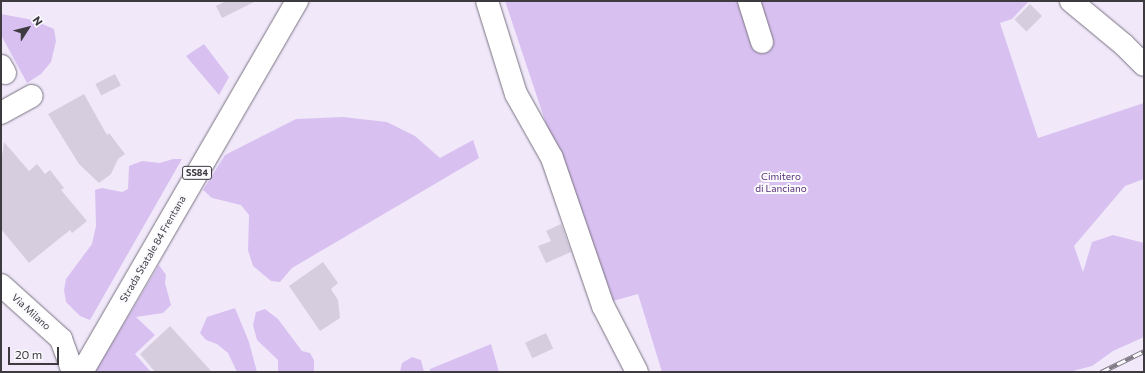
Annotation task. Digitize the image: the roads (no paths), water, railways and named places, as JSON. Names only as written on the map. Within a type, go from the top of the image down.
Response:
[{"type":"main road","name":"Strada Statale 84 Frentana","points":[[82,372],[297,1]]},
{"type":"main road","points":[[487,1],[516,94],[552,158],[603,306],[637,372]]},
{"type":"main road","points":[[749,1],[762,42]]},
{"type":"main road","points":[[1071,1],[1124,44],[1144,65]]},
{"type":"main road","points":[[1,113],[32,96]]},
{"type":"main road","name":"Via Milano","points":[[1,285],[61,339],[77,344],[97,346]]},
{"type":"main road","name":"Via Milano","points":[[61,339],[73,372]]},
{"type":"railway","points":[[1101,372],[1144,351]]},
{"type":"park label","name":"Cimitero di Lanciano","points":[[781,182]]}]
